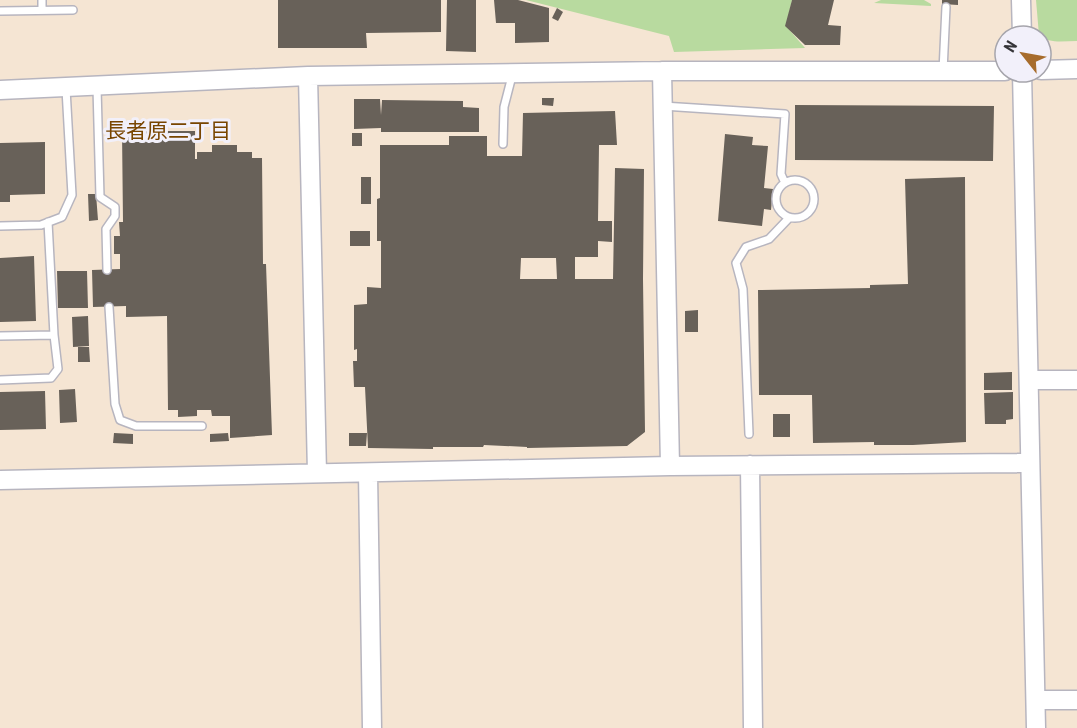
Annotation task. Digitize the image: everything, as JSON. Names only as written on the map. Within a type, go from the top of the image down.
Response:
[{"type":"street","points":[[1021,0],[1022,24]]},
{"type":"street","points":[[1053,70],[1077,69]]},
{"type":"street","points":[[0,90],[308,76],[662,71],[993,70]]},
{"type":"street","points":[[662,71],[670,466]]},
{"type":"street","points":[[308,76],[317,473]]},
{"type":"street","points":[[1022,84],[1036,728]]},
{"type":"street","points":[[1029,380],[1077,380]]},
{"type":"street","points":[[0,480],[670,466],[1030,463]]},
{"type":"street","points":[[750,465],[753,728]]},
{"type":"street","points":[[368,472],[372,728]]},
{"type":"street","points":[[1036,700],[1077,700]]},
{"type":"lane","points":[[42,0],[42,10]]},
{"type":"lane","points":[[944,70],[946,7]]},
{"type":"lane","points":[[0,11],[73,10]]},
{"type":"lane","points":[[503,144],[504,107],[512,73]]},
{"type":"lane","points":[[97,86],[100,197],[114,207],[115,216],[106,229],[107,270]]},
{"type":"lane","points":[[0,226],[41,225],[62,216],[72,195],[66,87]]},
{"type":"lane","points":[[663,106],[785,114],[781,174],[785,183]]},
{"type":"lane","points":[[791,180],[797,180],[803,182],[812,191],[814,204],[807,214],[795,219],[789,218],[779,210],[775,198],[780,187],[791,180]]},
{"type":"lane","points":[[748,434],[743,289],[736,263],[747,247],[769,239],[789,218]]},
{"type":"lane","points":[[0,380],[51,378],[58,369],[48,222]]},
{"type":"lane","points":[[109,306],[114,404],[120,420],[136,426],[202,426]]},
{"type":"lane","points":[[0,336],[54,335]]},
{"type":"shaded area","points":[[0,0],[1077,0],[1077,728],[0,728]]},
{"type":"green space","points":[[526,0],[792,0],[786,26],[805,48],[674,52],[669,36]]},
{"type":"green space","points":[[881,0],[924,0],[931,6],[874,3]]},
{"type":"green space","points":[[1036,0],[1077,0],[1077,41],[1053,41],[1053,24],[1038,24]]},
{"type":"building","points":[[278,0],[441,0],[441,32],[366,33],[367,48],[278,48]]},
{"type":"building","points":[[447,0],[476,0],[476,52],[446,51]]},
{"type":"building","points":[[494,0],[518,0],[549,8],[549,42],[515,43],[515,23],[496,23]]},
{"type":"building","points":[[792,0],[834,0],[828,25],[841,26],[840,45],[805,45],[785,26]]},
{"type":"building","points":[[942,0],[958,0],[958,5],[942,4]]},
{"type":"building","points":[[557,8],[563,12],[558,21],[552,18]]},
{"type":"building","points":[[542,98],[554,98],[553,106],[542,105]]},
{"type":"building","points":[[354,99],[380,99],[381,115],[382,100],[463,101],[463,107],[479,108],[479,132],[381,132],[381,128],[354,129]]},
{"type":"building","points":[[795,105],[994,106],[993,161],[795,160]]},
{"type":"building","points":[[615,111],[617,145],[599,145],[598,221],[612,221],[612,242],[598,241],[598,257],[575,257],[575,279],[613,279],[615,168],[644,169],[645,432],[627,446],[527,448],[484,445],[483,447],[433,447],[433,449],[368,448],[365,387],[354,387],[353,361],[357,361],[357,349],[354,350],[354,305],[367,304],[367,287],[381,288],[381,241],[377,241],[380,145],[449,145],[449,136],[487,136],[487,156],[522,156],[523,113]],"holes":[[[521,258],[556,258],[557,279],[520,279]]]},
{"type":"building","points":[[122,131],[195,131],[195,159],[197,159],[197,152],[212,152],[212,145],[237,145],[237,152],[252,152],[252,158],[262,158],[263,264],[266,264],[272,435],[230,438],[230,416],[212,416],[211,410],[197,410],[197,416],[178,417],[178,410],[168,410],[167,316],[126,317],[126,306],[93,307],[92,270],[120,269],[120,254],[114,254],[114,236],[120,236],[119,222],[123,222]]},
{"type":"building","points":[[352,133],[362,133],[362,146],[352,146]]},
{"type":"building","points":[[725,134],[753,137],[752,145],[768,146],[764,188],[773,189],[771,210],[764,209],[762,226],[718,221]]},
{"type":"building","points":[[45,142],[45,194],[10,195],[10,202],[0,202],[0,143]]},
{"type":"building","points":[[361,177],[371,177],[371,204],[361,204]]},
{"type":"building","points":[[965,177],[966,442],[913,445],[874,445],[874,442],[813,443],[812,395],[759,395],[758,290],[870,288],[870,285],[908,284],[905,179]]},
{"type":"building","points":[[88,194],[96,194],[98,220],[89,221]]},
{"type":"building","points":[[350,231],[370,231],[370,246],[350,246]]},
{"type":"building","points":[[34,256],[36,321],[0,322],[0,258]]},
{"type":"building","points":[[57,271],[87,271],[88,308],[58,308]]},
{"type":"building","points":[[698,310],[698,332],[685,332],[685,311]]},
{"type":"building","points":[[88,316],[89,346],[73,347],[72,317]]},
{"type":"building","points":[[78,347],[89,347],[90,362],[78,362]]},
{"type":"building","points":[[1012,372],[1012,390],[984,390],[984,373]]},
{"type":"building","points":[[75,389],[77,422],[60,423],[59,390]]},
{"type":"building","points":[[45,391],[46,429],[0,430],[0,392]]},
{"type":"building","points":[[1013,392],[1013,419],[1006,420],[1006,424],[985,424],[984,393]]},
{"type":"building","points":[[773,414],[790,414],[790,437],[773,437]]},
{"type":"building","points":[[114,433],[133,434],[133,444],[113,443]]},
{"type":"building","points":[[228,433],[229,441],[210,442],[210,434]]},
{"type":"building","points":[[349,433],[367,433],[366,446],[349,446]]},
{"type":"district","name":"長者原二丁目","points":[[168,131]]}]
